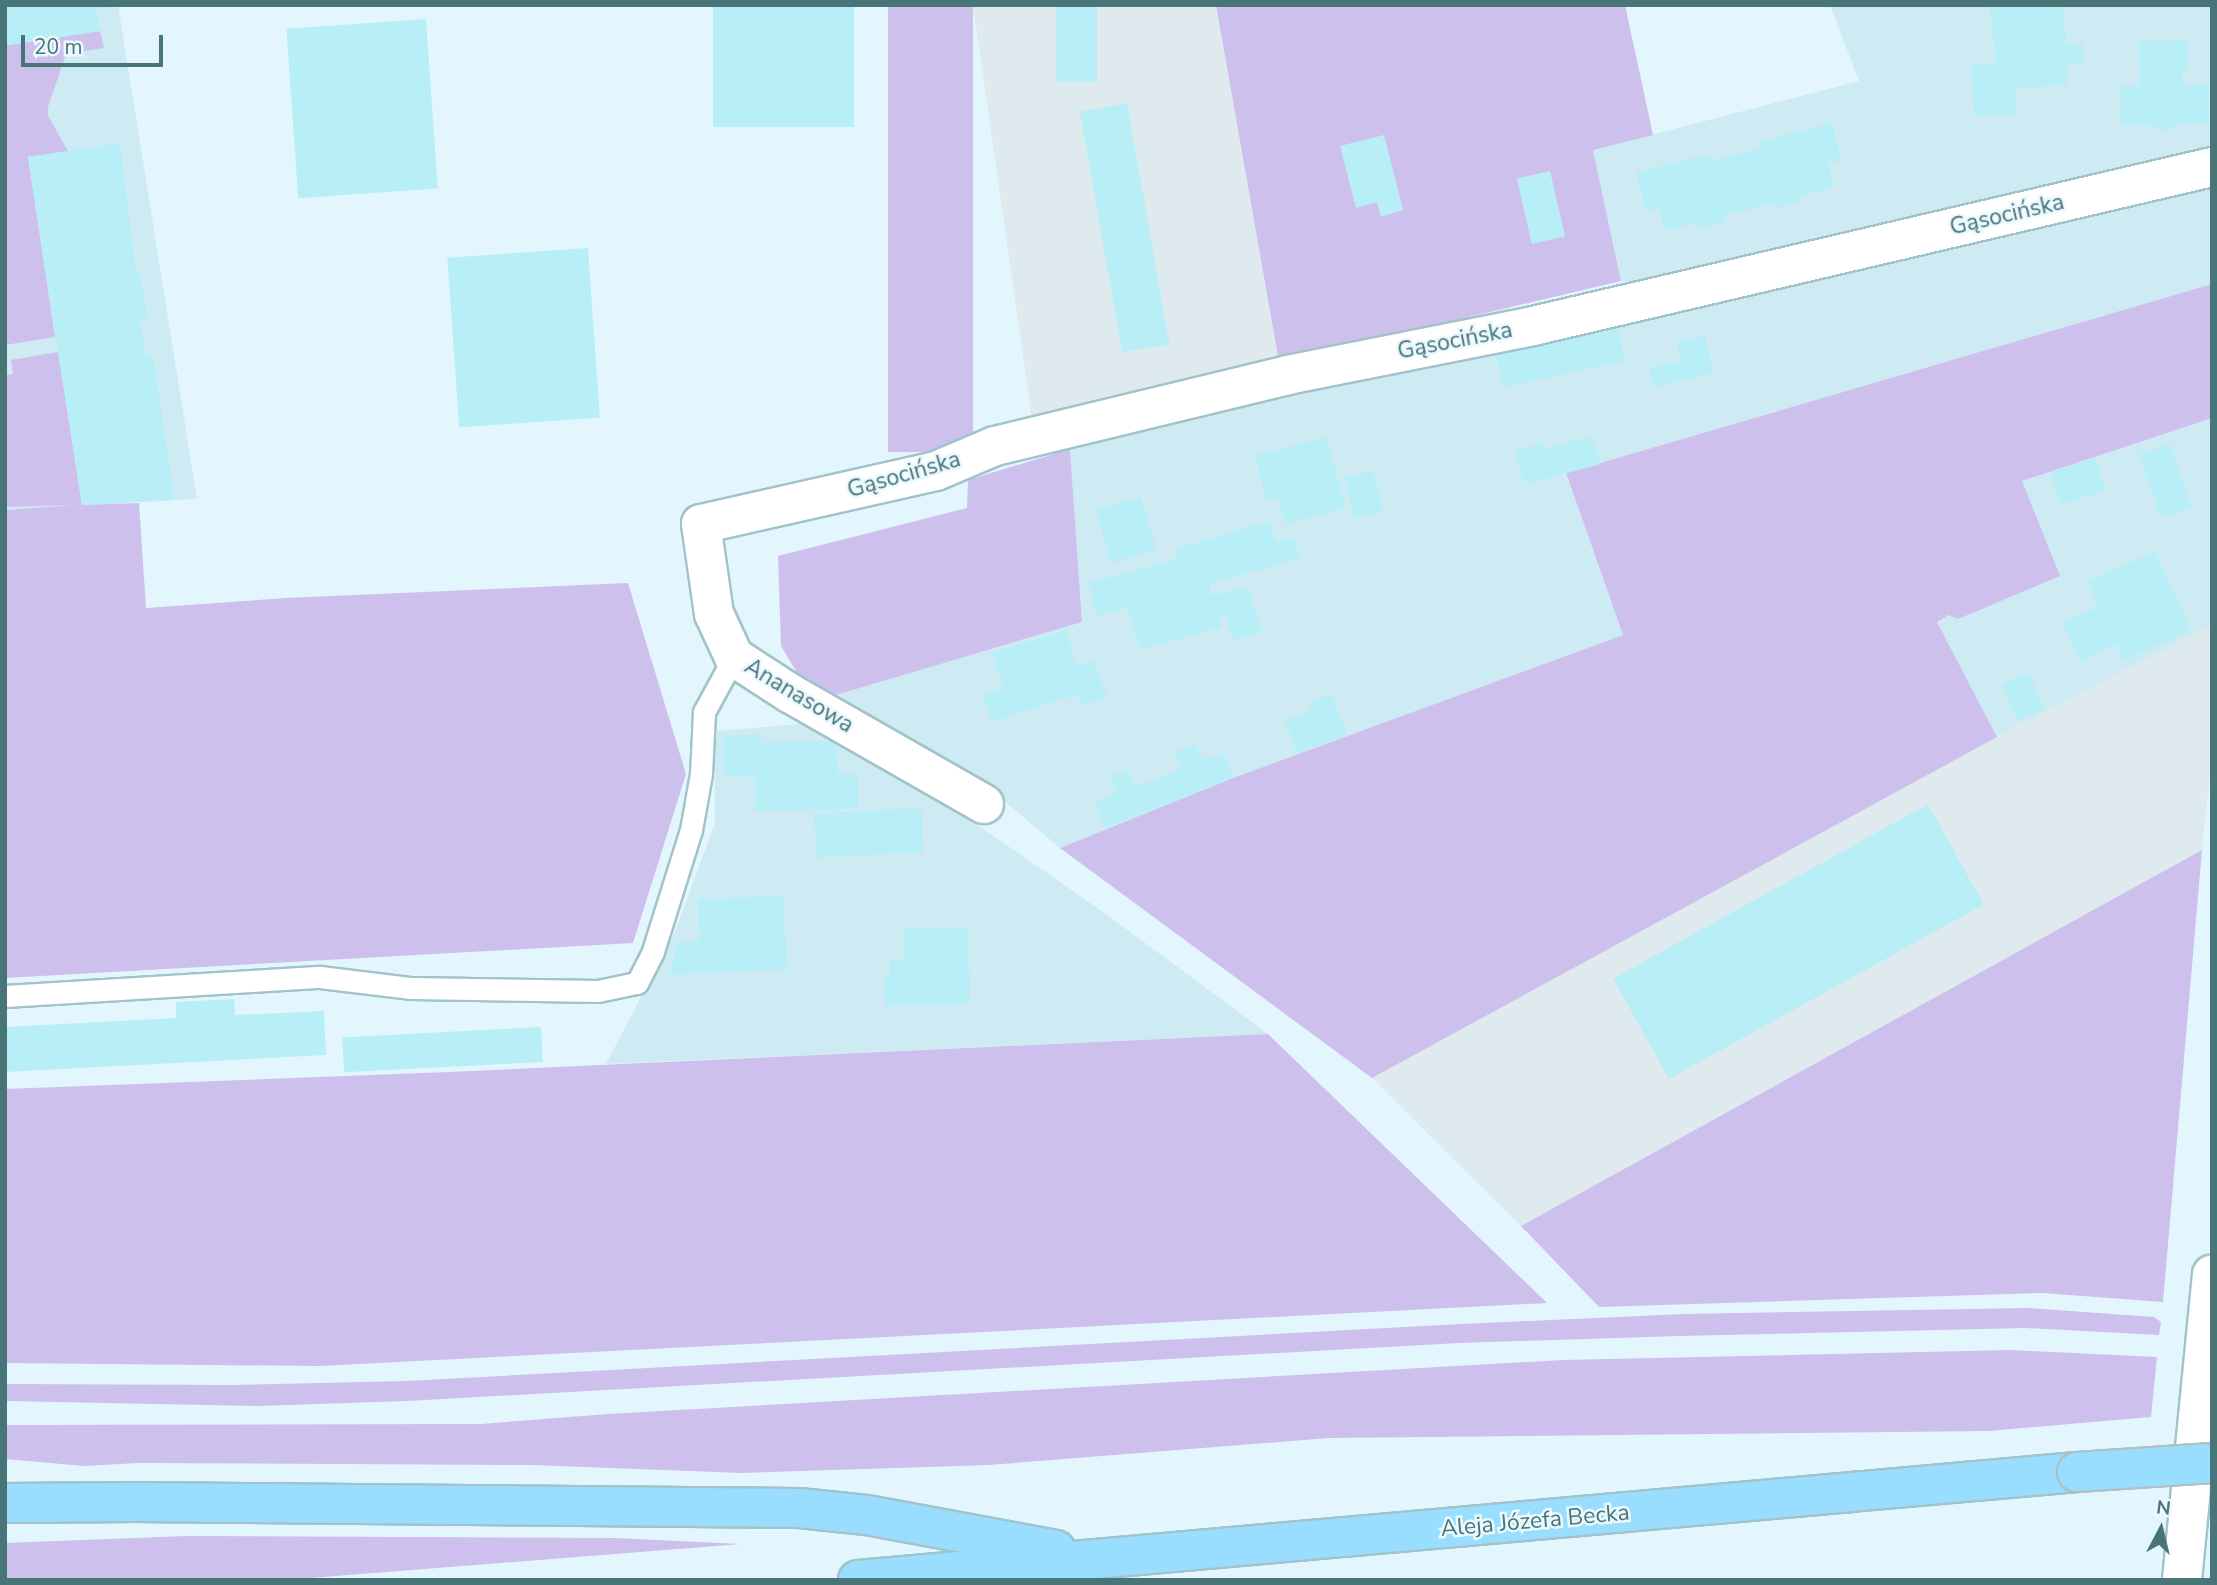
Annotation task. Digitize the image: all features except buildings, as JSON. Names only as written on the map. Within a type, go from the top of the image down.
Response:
[{"type":"main road","name":"Aleja Józefa Becka","points":[[858,1580],[2212,1462]]},
{"type":"main road","points":[[5,1503],[799,1508],[867,1515],[1117,1559]]},
{"type":"street","name":"Gąsocińska","points":[[701,524],[936,471],[995,446],[1288,375],[1532,326],[2212,167]]},
{"type":"street","name":"Ananasowa","points":[[701,524],[714,614],[734,657],[791,694],[984,804]]},
{"type":"street","points":[[2182,1580],[2212,1274]]},
{"type":"lane","points":[[5,996],[320,977],[411,988],[598,991],[638,983],[655,947],[691,830],[701,774],[704,712],[734,657]]},
{"type":"shaded area","points":[[5,5],[118,5],[197,499],[5,510]]},
{"type":"shaded area","points":[[888,5],[973,5],[973,452],[888,452]]},
{"type":"shaded area","points":[[973,5],[1216,5],[1279,362],[1033,426]]},
{"type":"shaded area","points":[[1216,5],[1625,5],[1653,135],[1593,150],[1621,281],[1279,362]]},
{"type":"shaded area","points":[[1830,5],[2212,5],[2212,148],[1649,283],[1621,281],[1593,150],[1859,81]]},
{"type":"shaded area","points":[[5,31],[8,45],[100,31],[104,48],[66,54],[48,107],[48,116],[68,151],[28,157],[55,337],[5,345]]},
{"type":"shaded area","points":[[2212,180],[2212,284],[1566,473],[1623,635],[1233,778],[1060,848],[969,771],[826,698],[1082,622],[1070,449],[1475,350],[1477,358]]},
{"type":"shaded area","points":[[2212,284],[2212,418],[2022,481],[2060,576],[1958,619],[1949,615],[1937,622],[1997,737],[1372,1078],[1060,848],[1233,778],[1623,635],[1566,473]]},
{"type":"shaded area","points":[[58,352],[82,505],[139,503],[146,608],[286,598],[628,583],[686,774],[633,943],[5,978],[5,510],[76,505],[5,507],[5,375],[13,374],[11,360]]},
{"type":"shaded area","points":[[2212,418],[2212,625],[1997,737],[1937,622],[1950,615],[2022,481]]},
{"type":"shaded area","points":[[1070,449],[1082,622],[826,698],[802,681],[781,646],[778,556],[967,508],[968,480]]},
{"type":"shaded area","points":[[2212,625],[2212,757],[2202,850],[1521,1226],[1372,1078],[1997,737]]},
{"type":"shaded area","points":[[800,724],[830,733],[949,805],[1106,914],[1268,1034],[606,1064],[675,932],[715,823],[715,731]]},
{"type":"shaded area","points":[[2202,850],[2163,1302],[2042,1293],[1599,1307],[1521,1226]]},
{"type":"shaded area","points":[[1268,1034],[1547,1303],[320,1366],[5,1363],[5,1089],[449,1072]]},
{"type":"shaded area","points":[[2028,1308],[2154,1317],[2161,1322],[2159,1335],[2025,1328],[1679,1336],[1459,1343],[407,1401],[258,1406],[5,1401],[5,1384],[233,1385],[407,1381],[1461,1324],[1684,1314]]},
{"type":"shaded area","points":[[2010,1350],[2157,1357],[2151,1417],[1989,1431],[1329,1438],[989,1465],[742,1473],[532,1465],[137,1463],[84,1466],[5,1459],[5,1425],[481,1424],[608,1414],[1563,1360]]},
{"type":"shaded area","points":[[186,1536],[615,1538],[741,1544],[285,1580],[5,1580],[5,1543]]}]
